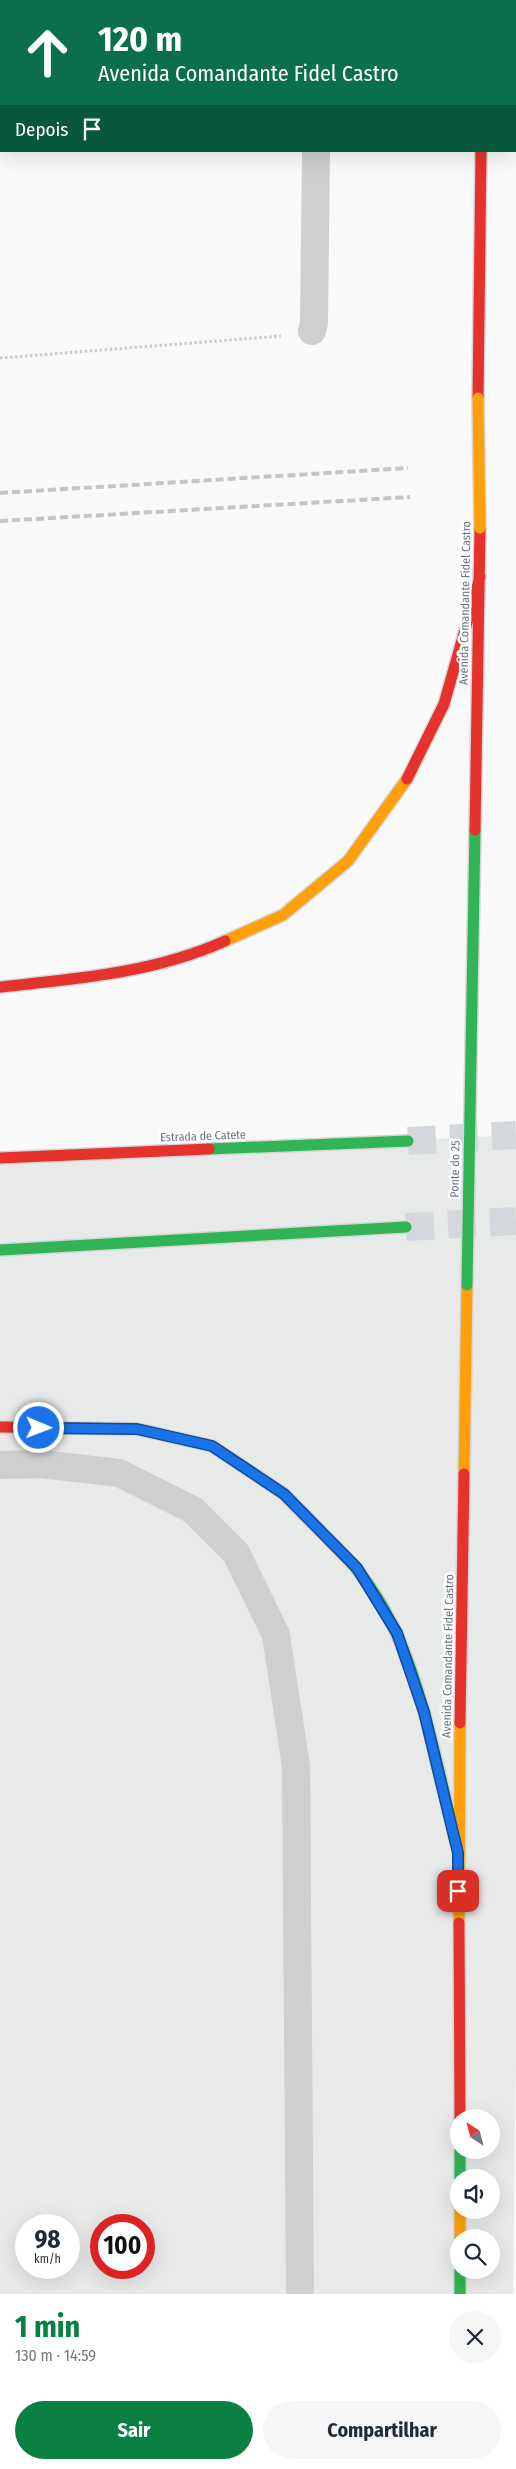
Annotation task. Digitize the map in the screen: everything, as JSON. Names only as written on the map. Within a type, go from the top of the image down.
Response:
[{"type":"highway","name":"Avenida Comandante Fidel Castro","points":[[471,1054],[480,576],[478,398],[481,152]]},
{"type":"highway","points":[[0,988],[106,976],[204,950],[283,915],[348,861],[404,784],[444,704],[480,576]]},
{"type":"highway","name":"Ponte do 25","points":[[467,1285],[471,1054]]},
{"type":"highway","name":"Estrada de Catete","points":[[0,1158],[408,1141]]},
{"type":"highway","points":[[0,1250],[406,1228]]},
{"type":"highway","name":"Avenida Comandante Fidel Castro","points":[[460,2109],[458,1853],[467,1285]]},
{"type":"highway","points":[[0,1427],[137,1429],[212,1446],[284,1494],[357,1568],[397,1633],[424,1712],[458,1853]]},
{"type":"highway","points":[[460,2279],[460,2294]]},
{"type":"street","points":[[312,331],[314,323],[316,152]]},
{"type":"street","points":[[0,1465],[41,1464],[119,1473],[193,1510],[236,1553],[276,1636],[296,1766],[300,2294]]},
{"type":"path","points":[[0,358],[308,334],[312,331]]},
{"type":"shaded area","points":[[516,1135],[516,2059],[513,2294],[0,2294],[0,1161]]},
{"type":"tunnel","points":[[408,1141],[516,1135]]},
{"type":"tunnel","points":[[406,1227],[516,1221]]},
{"type":"railway","points":[[0,493],[408,468]]},
{"type":"railway","points":[[0,521],[410,497]]},
{"type":"traffic: fast","points":[[471,1054],[475,830]]},
{"type":"traffic: fast","points":[[467,1285],[471,1054]]},
{"type":"traffic: fast","points":[[209,1149],[408,1141]]},
{"type":"traffic: fast","points":[[0,1250],[406,1227]]},
{"type":"traffic: fast","points":[[343,1554],[366,1581],[385,1610],[400,1642],[413,1675],[433,1744],[449,1813]]},
{"type":"traffic: fast","points":[[460,2159],[460,2169]]},
{"type":"traffic: fast","points":[[460,2279],[460,2294]]},
{"type":"traffic: slow","points":[[478,398],[480,528]]},
{"type":"traffic: slow","points":[[225,941],[283,915],[348,861],[407,779]]},
{"type":"traffic: slow","points":[[464,1474],[467,1285]]},
{"type":"traffic: slow","points":[[459,1923],[460,1723]]},
{"type":"traffic: slow","points":[[460,2219],[460,2229]]},
{"type":"traffic: jam","points":[[478,398],[481,152]]},
{"type":"traffic: jam","points":[[475,830],[480,528]]},
{"type":"traffic: jam","points":[[407,779],[444,704],[480,577]]},
{"type":"traffic: jam","points":[[0,987],[143,968],[171,961],[225,941]]},
{"type":"traffic: jam","points":[[0,1158],[209,1149]]},
{"type":"traffic: jam","points":[[0,1427],[137,1429],[212,1446],[284,1494],[343,1554]]},
{"type":"traffic: jam","points":[[460,1723],[464,1474]]},
{"type":"traffic: jam","points":[[459,1923],[460,2109]]},
{"type":"route","points":[[39,1428],[137,1429],[212,1446],[284,1494],[322,1530],[357,1568],[397,1633],[424,1712],[458,1853],[458,1891]]}]
